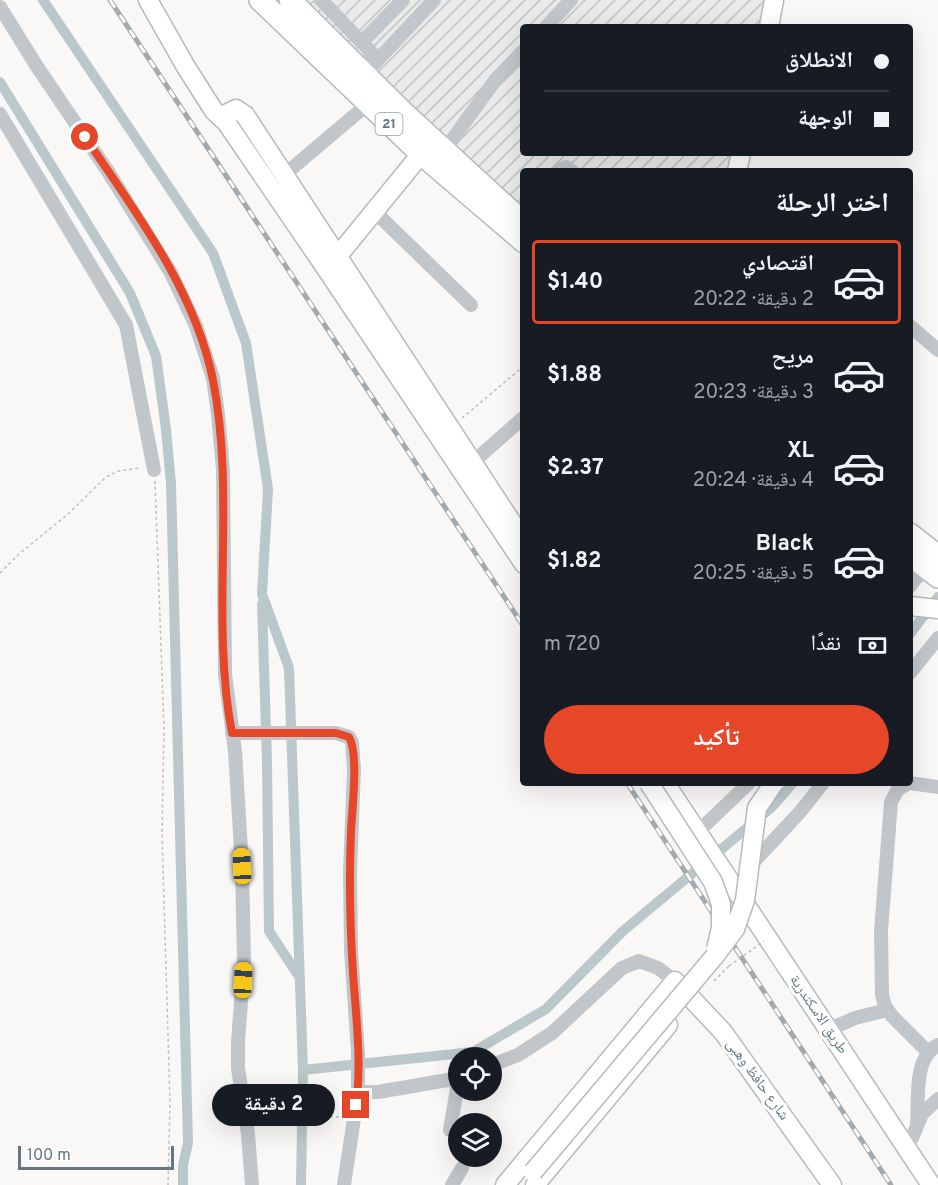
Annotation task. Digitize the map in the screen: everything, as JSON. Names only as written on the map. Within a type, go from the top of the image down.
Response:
[{"type":"highway","name":"21","points":[[260,0],[368,104],[433,148],[520,214]]},
{"type":"highway","name":"21","points":[[290,0],[369,70],[433,148],[520,238]]},
{"type":"highway","points":[[913,538],[930,561]]},
{"type":"main road","points":[[148,0],[214,111],[226,122],[324,264],[520,558]]},
{"type":"main road","points":[[770,24],[774,0]]},
{"type":"main road","points":[[226,122],[226,116],[230,111],[236,109],[242,112],[520,535]]},
{"type":"main road","points":[[337,257],[374,211],[433,148]]},
{"type":"main road","points":[[913,606],[938,609]]},
{"type":"main road","points":[[651,786],[713,882],[721,904],[721,961]]},
{"type":"main road","points":[[667,786],[708,836]]},
{"type":"main road","points":[[682,786],[708,836]]},
{"type":"main road","points":[[530,1181],[721,961],[745,900],[757,808],[772,786]]},
{"type":"main road","name":"طريق الاسكندرية","points":[[708,836],[833,1027],[938,1177]]},
{"type":"main road","name":"طريق الاسكندرية","points":[[725,864],[740,877],[833,1027]]},
{"type":"main road","points":[[505,1185],[675,981]]},
{"type":"main road","name":"شارع حافظ وهبى","points":[[675,981],[723,1032],[832,1185]]},
{"type":"main road","points":[[530,1181],[691,998]]},
{"type":"main road","name":"طريق الاسكندرية","points":[[916,1143],[931,1185]]},
{"type":"street","points":[[321,0],[372,53],[369,70]]},
{"type":"street","points":[[369,70],[434,0]]},
{"type":"street","points":[[549,24],[571,0]]},
{"type":"street","points":[[362,42],[400,1],[416,19]]},
{"type":"street","points":[[0,7],[166,263],[187,303],[206,352],[213,378],[223,470],[224,657],[243,887],[244,962],[238,1053],[252,1185]]},
{"type":"street","points":[[433,148],[520,54]]},
{"type":"street","points":[[284,175],[368,104]]},
{"type":"street","points":[[0,114],[126,325],[154,470]]},
{"type":"street","points":[[374,211],[471,305]]},
{"type":"street","points":[[913,329],[938,350]]},
{"type":"street","points":[[472,463],[520,421]]},
{"type":"street","points":[[913,582],[930,561]]},
{"type":"street","points":[[913,669],[938,638]]},
{"type":"street","points":[[232,733],[336,733],[349,737],[353,747],[350,883],[358,1092],[344,1185]]},
{"type":"street","points":[[913,783],[938,787]]},
{"type":"street","points":[[708,836],[747,786]]},
{"type":"street","points":[[740,877],[800,812],[821,786]]},
{"type":"street","points":[[904,786],[898,789],[891,802],[881,948],[882,995],[887,1011],[933,1048],[921,1067],[916,1143]]},
{"type":"street","points":[[502,1061],[518,1055],[552,1033],[622,968],[639,961],[658,968],[675,981]]},
{"type":"street","points":[[833,1027],[866,1014],[887,1011]]},
{"type":"street","points":[[358,1092],[378,1092],[448,1080]]},
{"type":"street","points":[[916,1143],[922,1114],[938,1099]]},
{"type":"street","points":[[452,1185],[462,1168]]},
{"type":"path","points":[[449,428],[520,369]]},
{"type":"path","points":[[0,573],[19,554],[68,514],[106,477],[129,468],[154,470],[164,729],[162,834],[170,1102],[168,1185]]},
{"type":"path","points":[[714,981],[721,961],[764,941]]},
{"type":"path","points":[[245,1112],[354,1118]]},
{"type":"shaded area","points":[[297,0],[764,0],[760,24],[520,24],[520,156],[730,156],[728,168],[520,168],[520,208]]},
{"type":"waterway","points":[[43,0],[213,253],[246,343],[268,489],[262,594],[289,668],[303,1070],[301,1185]]},
{"type":"waterway","points":[[0,82],[130,293],[156,356],[171,484],[188,1143],[183,1165],[183,1185]]},
{"type":"waterway","points":[[913,630],[938,597]]},
{"type":"waterway","points":[[262,604],[269,931],[300,978]]},
{"type":"waterway","points":[[303,1070],[473,1052],[546,1009],[623,931],[772,807],[790,786]]},
{"type":"railway","points":[[110,0],[520,621]]},
{"type":"railway","points":[[629,786],[891,1185]]},
{"type":"route","points":[[85,137],[129,204],[187,303],[206,352],[213,378],[223,470],[223,633],[232,733],[336,733],[345,734],[352,742],[354,769],[350,872],[351,950],[358,1053],[356,1105]]}]
